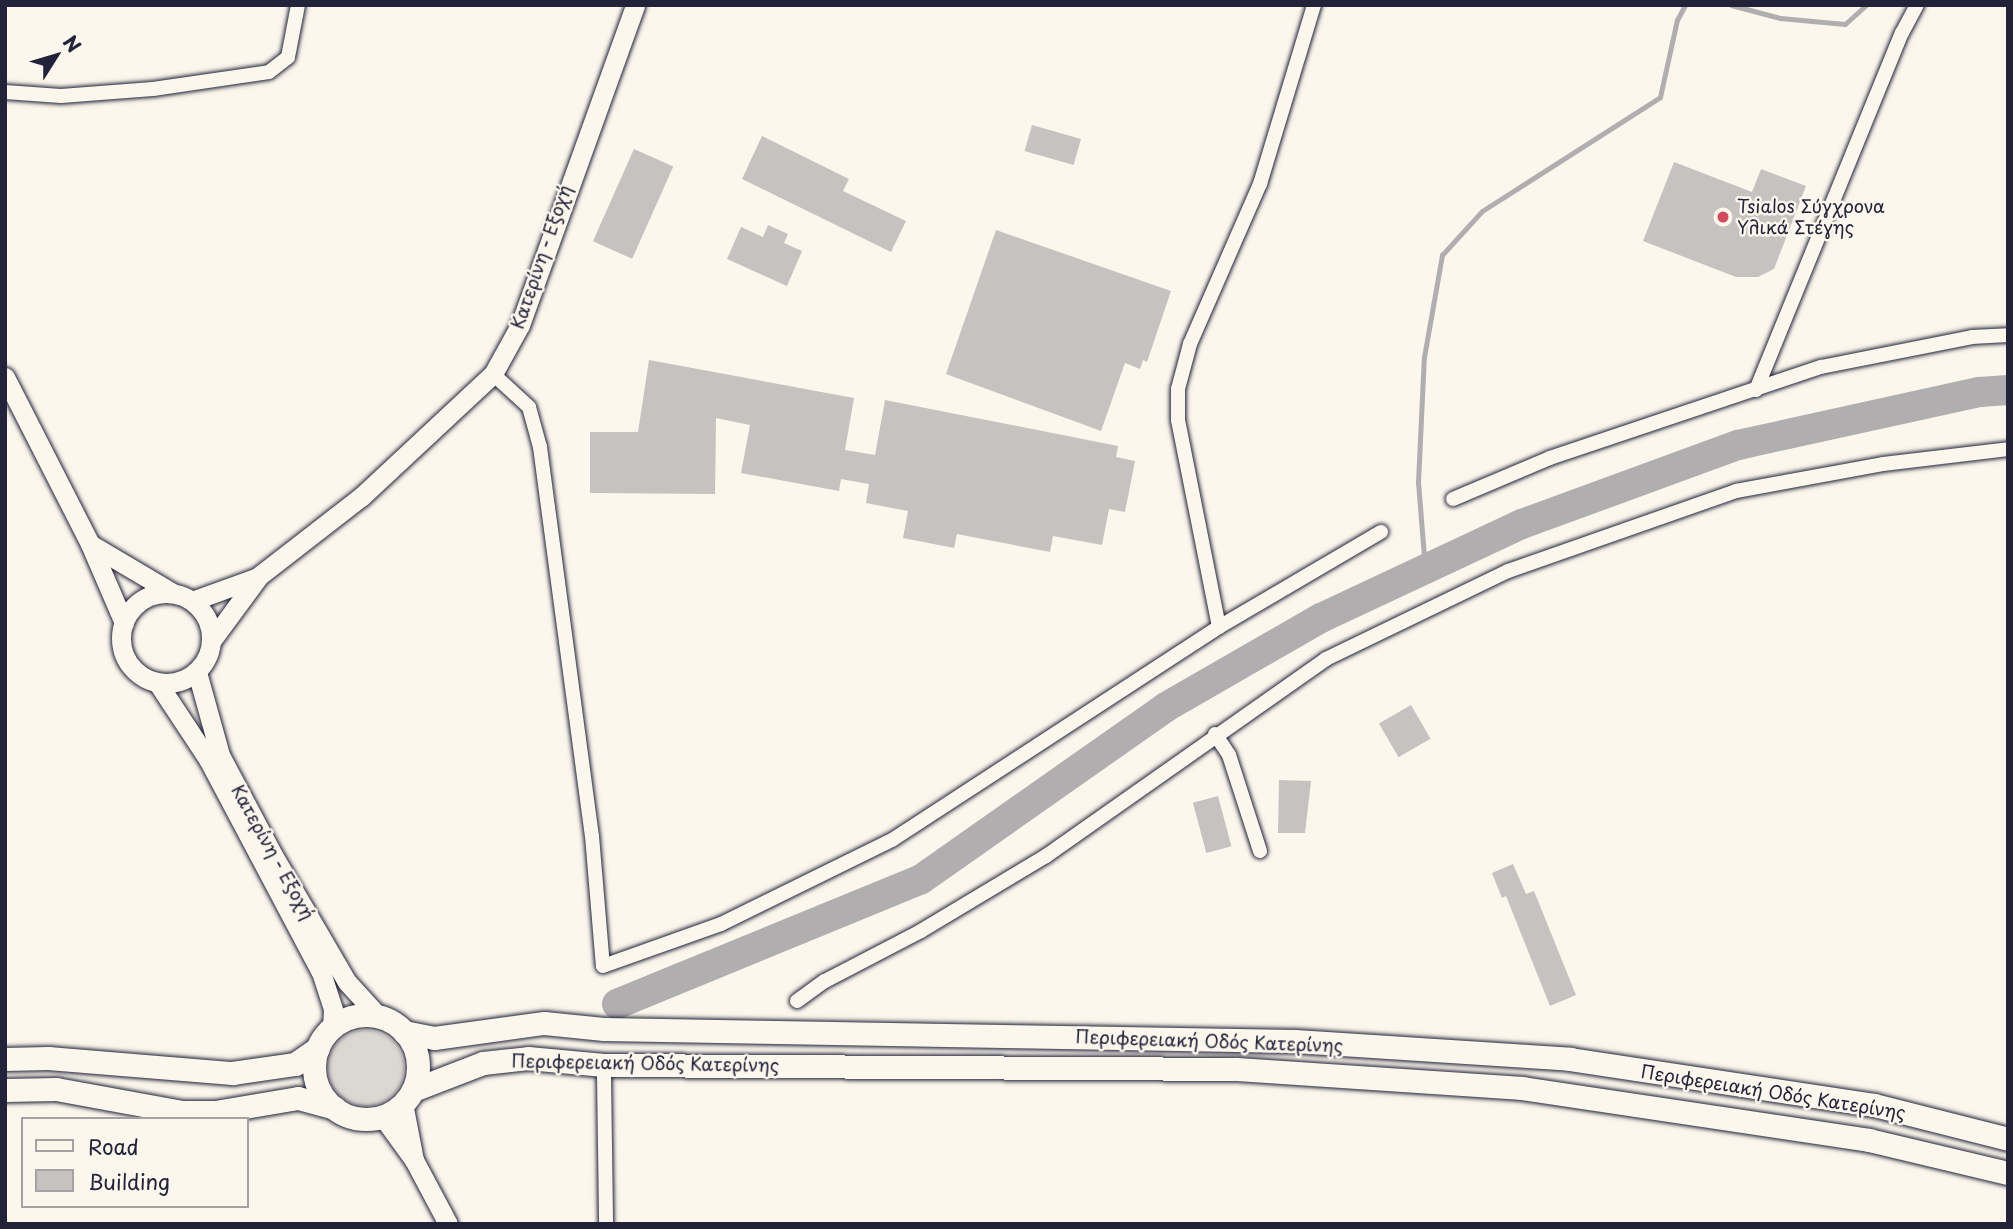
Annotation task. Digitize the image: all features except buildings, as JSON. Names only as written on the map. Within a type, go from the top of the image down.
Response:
[{"type":"main road","name":"Κατερίνη - Εξοχή","points":[[379,1017],[347,982],[272,855],[220,755],[197,671],[207,658],[212,640],[259,576],[361,497],[493,374],[520,325],[635,5]]},
{"type":"main road","points":[[5,377],[89,544],[124,623],[142,600],[173,593]]},
{"type":"main road","points":[[89,544],[173,593],[192,601],[208,621],[212,640]]},
{"type":"main road","name":"Κατερίνη - Εξοχή","points":[[192,601],[259,576]]},
{"type":"main road","name":"Κατερίνη - Εξοχή","points":[[124,623],[126,658],[143,676],[157,682],[208,759],[321,972],[332,1009],[332,1028]]},
{"type":"main road","points":[[157,682],[173,682],[197,671]]},
{"type":"main road","points":[[5,1059],[48,1058],[232,1073],[295,1064],[318,1048],[332,1028],[354,1016],[379,1017],[404,1032],[417,1057],[408,1096],[414,1160]]},
{"type":"main road","name":"Περιφερειακή Οδός Κατερίνης","points":[[404,1032],[434,1038],[544,1024],[604,1029],[1295,1041],[1570,1059],[1874,1105],[2008,1139]]},
{"type":"main road","points":[[318,1048],[317,1081],[335,1108]]},
{"type":"main road","name":"Περιφερειακή Οδός Κατερίνης","points":[[408,1096],[483,1063],[528,1058],[604,1065],[1237,1069],[1522,1088],[1869,1140],[2008,1173]]},
{"type":"main road","points":[[5,1090],[56,1089],[181,1112],[215,1112],[298,1098],[335,1108],[357,1118],[382,1116],[408,1096]]},
{"type":"main road","points":[[382,1116],[414,1160],[448,1224]]},
{"type":"street","points":[[5,93],[61,96],[127,91],[269,72],[288,57],[298,5]]},
{"type":"street","points":[[1219,627],[1178,420],[1178,389],[1190,344],[1259,184],[1314,5]]},
{"type":"street","points":[[1756,390],[1902,33],[1917,5]]},
{"type":"street","points":[[1453,499],[1550,458],[1821,367],[1972,337],[2008,335]]},
{"type":"street","points":[[493,374],[529,407],[540,447],[592,836],[603,966],[721,924],[892,840],[1219,627],[1381,532]]},
{"type":"street","points":[[797,1002],[825,981],[921,931],[1046,856],[1215,734],[1326,659],[1508,571],[1736,491],[1883,464],[2008,449]]},
{"type":"street","points":[[1215,734],[1229,755],[1260,851]]},
{"type":"street","points":[[604,1075],[606,1224]]},
{"type":"shaded area","points":[[359,1030],[373,1030],[387,1036],[398,1047],[404,1068],[401,1083],[393,1095],[373,1106],[359,1106],[345,1100],[334,1089],[328,1075],[328,1061],[334,1047],[345,1036]]},
{"type":"waterway","points":[[1425,569],[1418,482],[1424,357],[1442,255],[1482,211],[1660,97],[1677,20],[1685,5]]},
{"type":"waterway","points":[[1731,5],[1780,18],[1845,24],[1866,5]]},
{"type":"waterway","points":[[617,1004],[920,880],[1166,707],[1321,618],[1522,524],[1738,445],[1980,392],[2008,390]]},
{"type":"place","name":"Tsialos Σύγχρονα Υλικά Στέγης","points":[[1723,217]]}]
